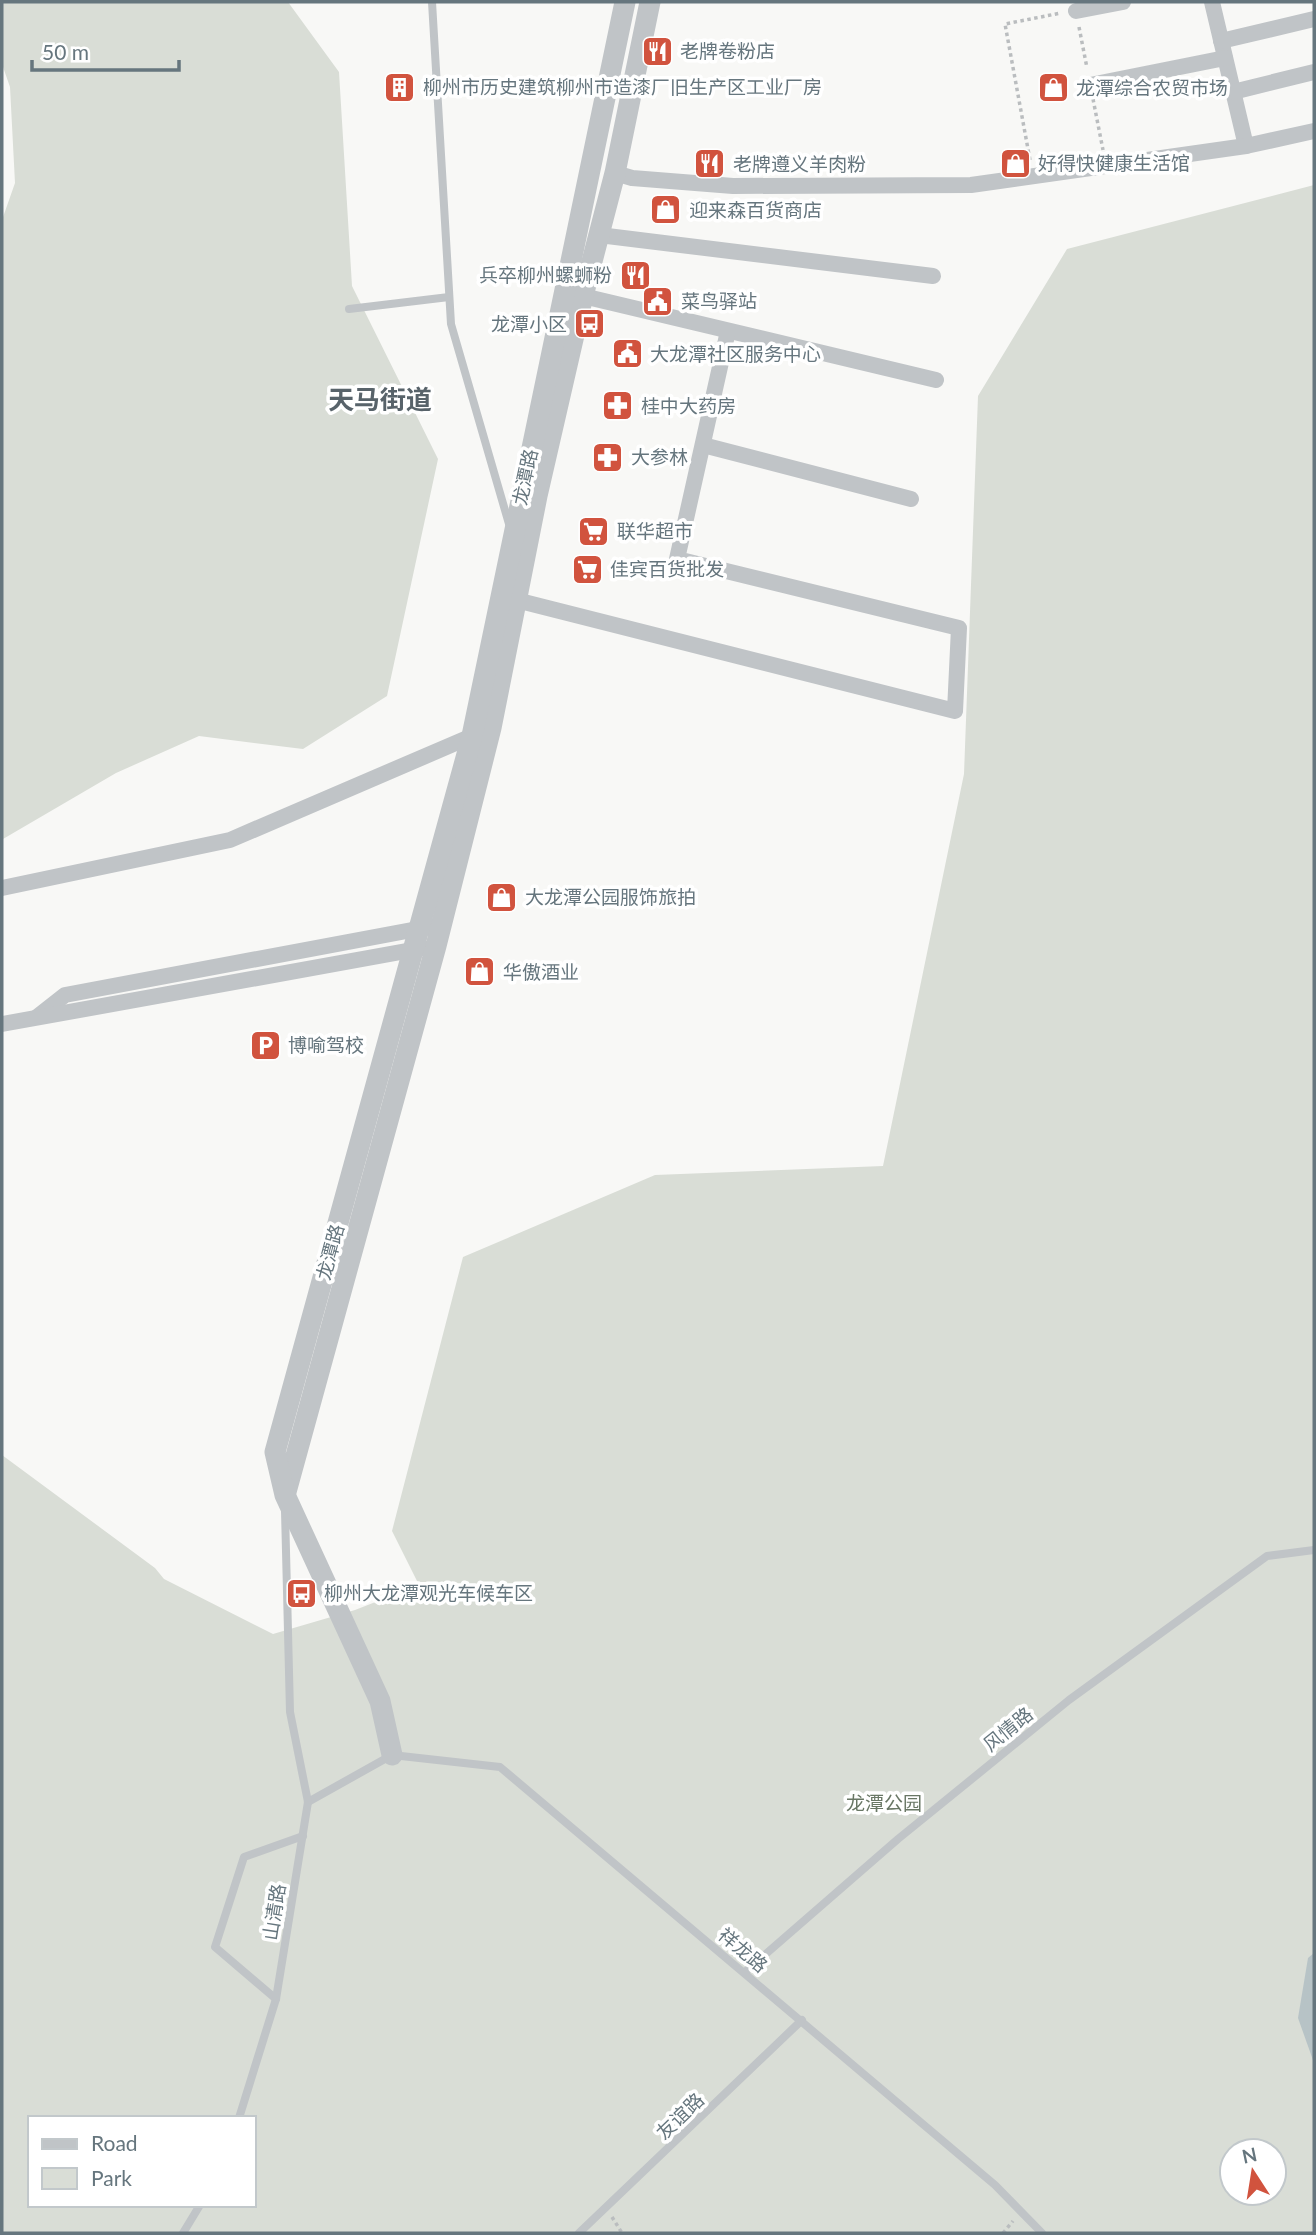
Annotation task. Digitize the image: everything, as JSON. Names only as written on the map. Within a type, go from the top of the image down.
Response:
[{"type":"street","name":"龙潭路","points":[[481,732],[513,537],[625,2]]},
{"type":"street","name":"龙潭路","points":[[407,1012],[414,950],[430,926],[516,600],[583,296],[615,173],[650,2]]},
{"type":"street","points":[[1076,10],[1123,2]]},
{"type":"street","points":[[1212,2],[1246,146]]},
{"type":"street","points":[[1221,41],[1314,19]]},
{"type":"street","points":[[1090,85],[1225,58]]},
{"type":"street","points":[[1233,92],[1314,72]]},
{"type":"street","points":[[615,173],[632,178],[733,186],[971,185],[1246,146],[1314,131]]},
{"type":"street","points":[[599,235],[933,276]]},
{"type":"street","points":[[583,296],[936,380]]},
{"type":"street","points":[[516,600],[955,711],[959,628],[677,559],[728,331]]},
{"type":"street","points":[[703,445],[911,499]]},
{"type":"street","points":[[2,888],[230,840],[481,732]]},
{"type":"street","name":"龙潭路","points":[[392,1755],[380,1701],[285,1495],[275,1452],[407,1012],[436,946],[430,926]]},
{"type":"street","points":[[36,1019],[65,995],[430,926]]},
{"type":"street","points":[[2,1024],[436,946]]},
{"type":"lane","points":[[432,2],[451,324],[513,537]]},
{"type":"lane","points":[[349,309],[449,297]]},
{"type":"lane","name":"山清路","points":[[240,2116],[276,1999],[308,1802],[290,1712],[285,1495]]},
{"type":"lane","name":"风情路","points":[[745,1972],[898,1839],[1069,1700],[1267,1556],[1314,1550]]},
{"type":"lane","points":[[308,1802],[392,1755]]},
{"type":"lane","name":"祥龙路","points":[[392,1755],[500,1767],[995,2185],[1042,2233]]},
{"type":"lane","points":[[276,1999],[215,1947],[244,1857],[303,1836]]},
{"type":"lane","name":"友谊路","points":[[579,2233],[802,2020]]},
{"type":"lane","points":[[183,2233],[199,2207]]},
{"type":"path","points":[[1033,176],[1005,24],[1076,10]]},
{"type":"green space","points":[[2,2],[288,2],[339,72],[352,286],[438,459],[387,696],[303,749],[199,736],[116,773],[3,839],[2,220],[15,183],[10,87],[2,64]]},
{"type":"green space","name":"龙潭公园","points":[[1314,185],[1314,2233],[2,2233],[2,1455],[155,1568],[164,1579],[273,1634],[355,1610],[419,1585],[392,1531],[463,1257],[655,1175],[883,1166],[964,774],[978,396],[1067,249]]},
{"type":"shaded area","points":[[1314,1953],[1314,2063],[1298,2018],[1308,1958]]},
{"type":"place","name":"老牌卷粉店","points":[[657,51]]},
{"type":"place","name":"柳州市历史建筑柳州市造漆厂旧生产区工业厂房","points":[[400,87]]},
{"type":"place","name":"龙潭综合农贸市场","points":[[1053,88]]},
{"type":"place","name":"好得快健康生活馆","points":[[1015,163]]},
{"type":"place","name":"老牌遵义羊肉粉","points":[[710,164]]},
{"type":"place","name":"迎来森百货商店","points":[[666,210]]},
{"type":"place","name":"兵卒柳州螺蛳粉","points":[[635,275]]},
{"type":"place","name":"菜鸟驿站","points":[[658,301]]},
{"type":"place","name":"龙潭小区","points":[[590,324]]},
{"type":"place","name":"大龙潭社区服务中心","points":[[627,354]]},
{"type":"place","name":"桂中大药房","points":[[618,406]]},
{"type":"place","name":"大参林","points":[[608,457]]},
{"type":"place","name":"联华超市","points":[[594,531]]},
{"type":"place","name":"佳宾百货批发","points":[[587,569]]},
{"type":"place","name":"大龙潭公园服饰旅拍","points":[[502,897]]},
{"type":"place","name":"华傲酒业","points":[[480,972]]},
{"type":"place","name":"博喻驾校","points":[[265,1045]]},
{"type":"place","name":"柳州大龙潭观光车候车区","points":[[301,1593]]},
{"type":"district","name":"天马街道","points":[[380,400]]}]
